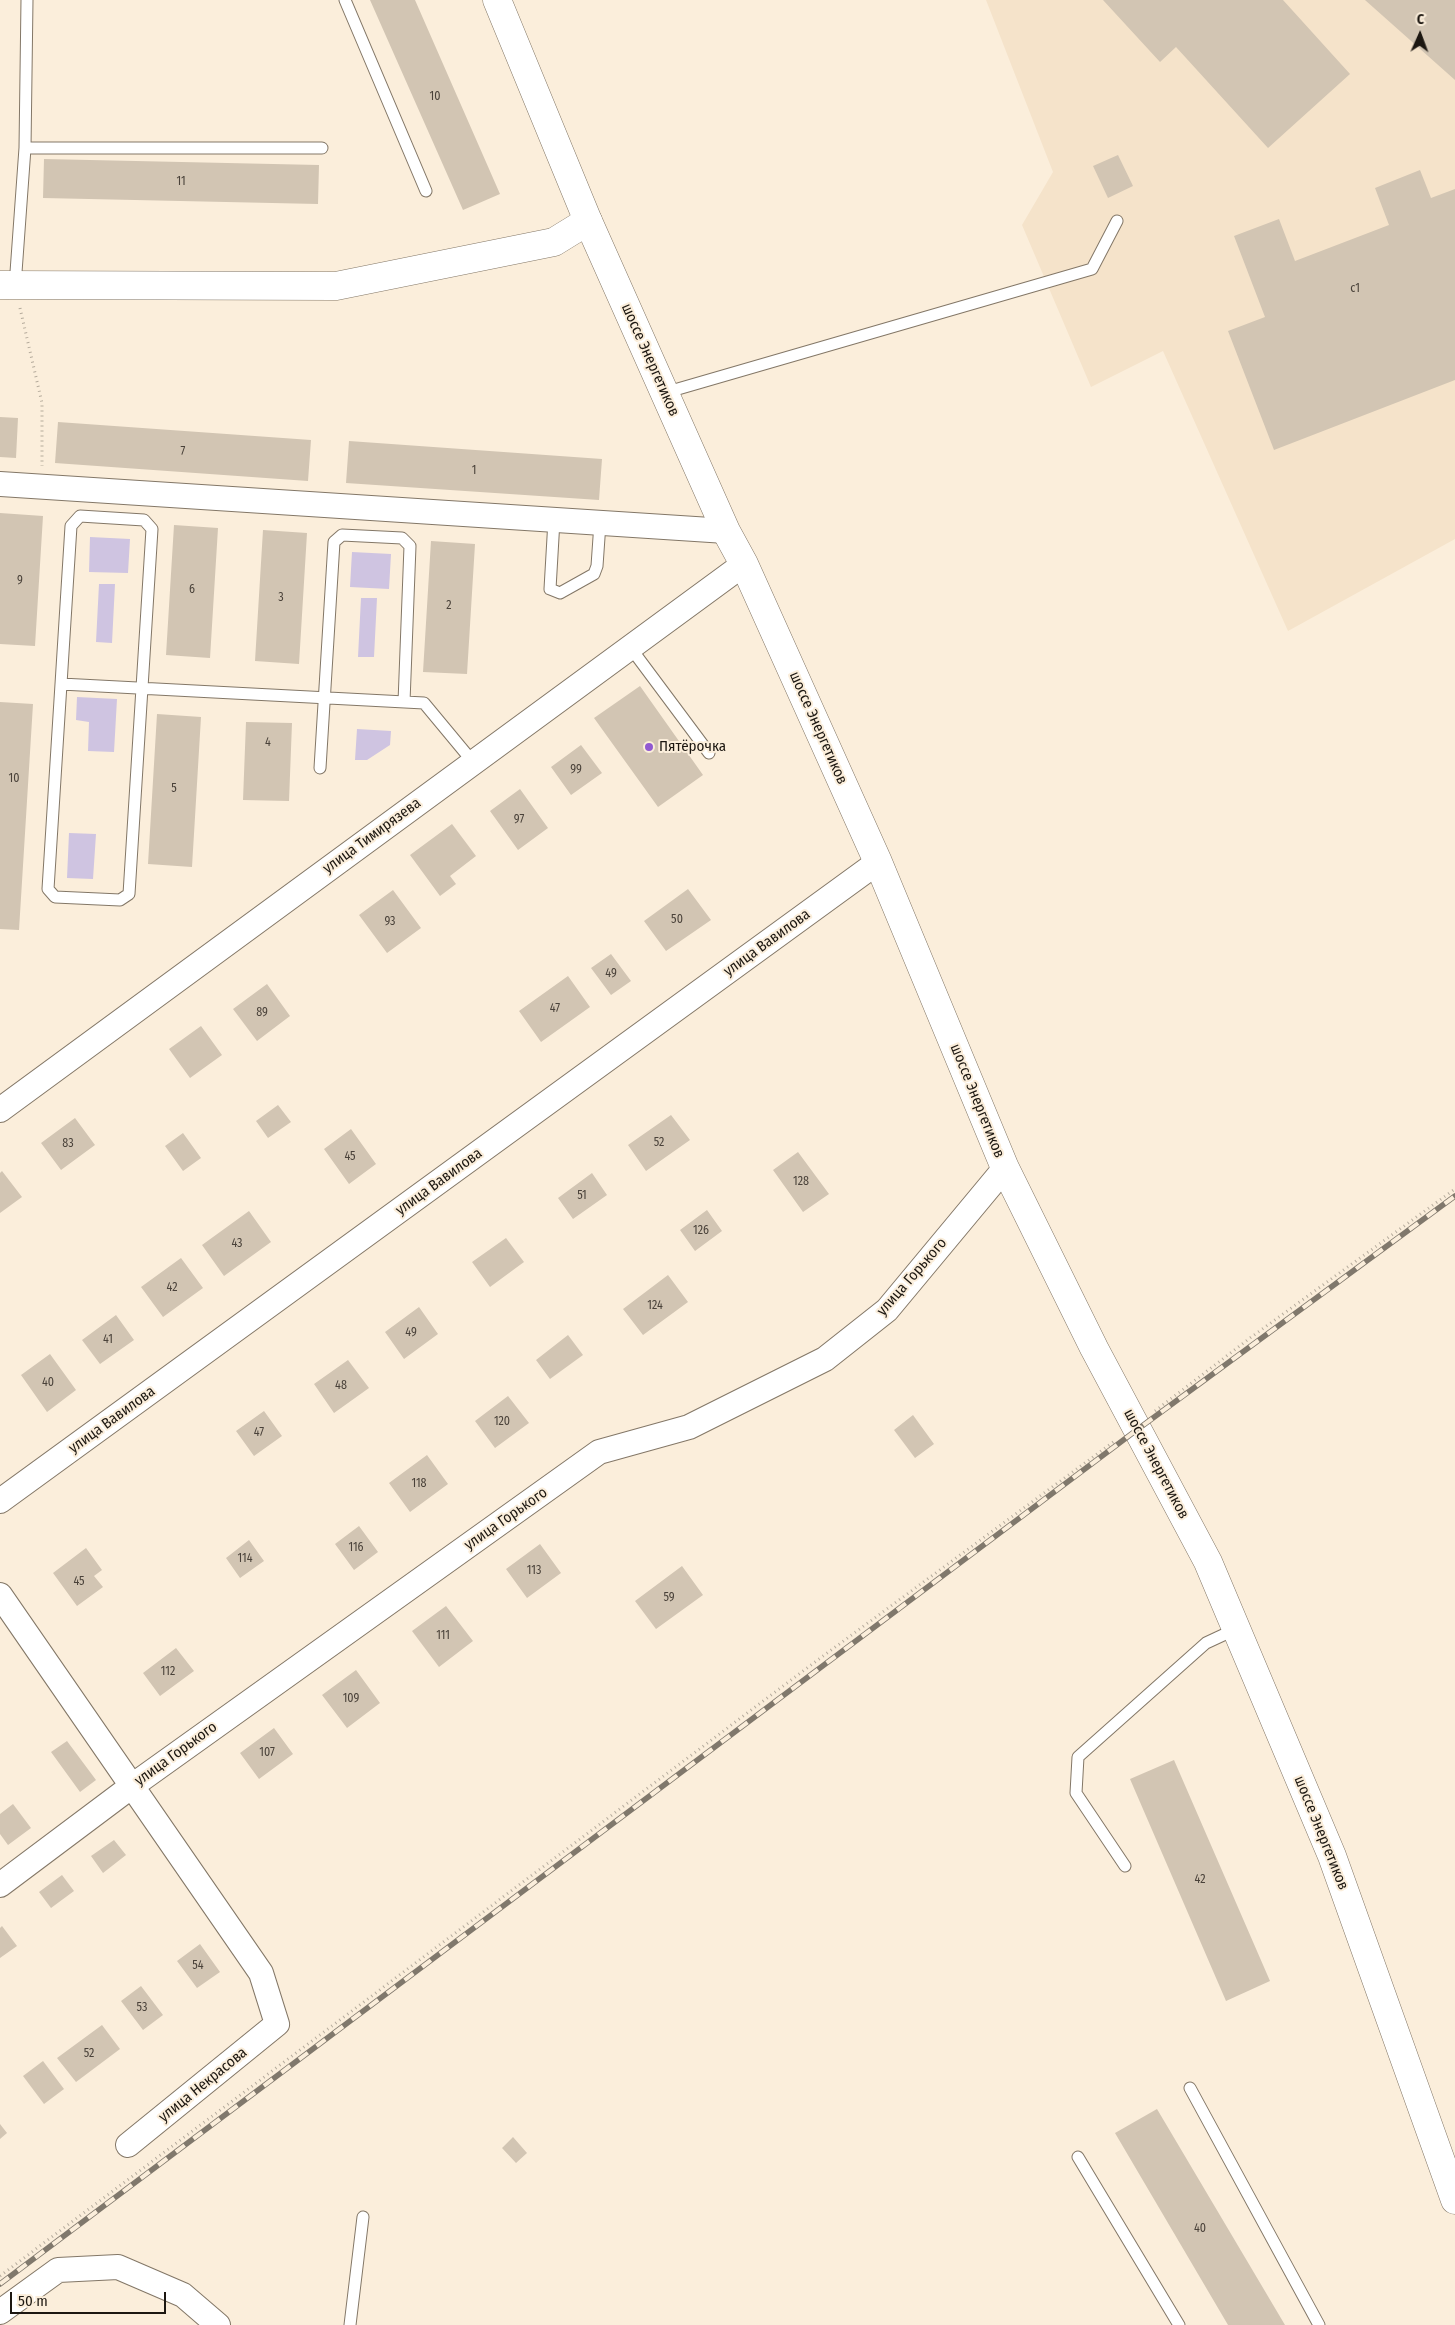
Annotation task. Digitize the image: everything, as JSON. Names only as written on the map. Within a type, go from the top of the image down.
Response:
[{"type":"main road","name":"шоссе Энергетиков","points":[[497,0],[588,221],[664,393],[726,531],[744,564],[878,862],[1005,1168],[1094,1348],[1208,1562],[1332,1856],[1455,2200]]},
{"type":"main road","points":[[7,286],[336,286],[554,242],[588,221]]},
{"type":"street","points":[[0,484],[726,531]]},
{"type":"street","name":"улица Тимирязева","points":[[0,1110],[744,564]]},
{"type":"street","name":"улица Вавилова","points":[[0,1501],[878,862]]},
{"type":"street","name":"улица Горького","points":[[0,1885],[132,1786],[599,1452],[689,1427],[825,1359],[887,1310],[1005,1168]]},
{"type":"street","points":[[0,1595],[132,1786]]},
{"type":"street","name":"улица Некрасова","points":[[128,2145],[278,2024],[261,1973],[132,1786]]},
{"type":"street","points":[[0,2312],[58,2270],[118,2267],[183,2295],[218,2325]]},
{"type":"lane","points":[[7,286],[25,148],[27,0]]},
{"type":"lane","points":[[345,0],[426,191]]},
{"type":"lane","points":[[25,148],[322,148]]},
{"type":"lane","points":[[664,393],[1092,269],[1117,221]]},
{"type":"lane","points":[[80,516],[144,520],[152,529],[141,688],[129,894],[120,900],[55,897],[48,890],[71,526],[80,516]]},
{"type":"lane","points":[[554,520],[550,589],[560,593],[594,574],[598,566],[600,523]]},
{"type":"lane","points":[[320,768],[334,542],[342,535],[402,538],[410,546],[404,702]]},
{"type":"lane","points":[[630,647],[708,753]]},
{"type":"lane","points":[[61,684],[424,703],[473,762]]},
{"type":"lane","points":[[1125,1866],[1076,1793],[1078,1757],[1206,1643],[1236,1629]]},
{"type":"lane","points":[[1190,2088],[1319,2325]]},
{"type":"lane","points":[[1078,2156],[1179,2325]]},
{"type":"lane","points":[[350,2325],[363,2217]]},
{"type":"path","points":[[7,286],[42,402],[42,487]]},
{"type":"path","points":[[0,2276],[823,1656],[1136,1425],[1250,1338],[1455,1189]]},
{"type":"shaded area","points":[[986,0],[1455,0],[1455,539],[1288,631],[1163,351],[1091,387],[1022,225],[1053,172]]},
{"type":"shaded area","points":[[90,537],[130,539],[128,573],[89,572]]},
{"type":"shaded area","points":[[352,552],[391,554],[389,589],[350,587]]},
{"type":"shaded area","points":[[99,584],[115,584],[112,643],[96,642]]},
{"type":"shaded area","points":[[361,598],[377,598],[374,657],[358,657]]},
{"type":"shaded area","points":[[77,697],[117,699],[114,752],[88,751],[89,722],[76,720]]},
{"type":"shaded area","points":[[357,729],[391,731],[390,745],[367,760],[355,760]]},
{"type":"shaded area","points":[[69,833],[96,834],[93,879],[67,878]]},
{"type":"building","points":[[370,0],[415,0],[500,194],[463,210]]},
{"type":"building","points":[[1103,0],[1283,0],[1350,74],[1268,148],[1176,47],[1160,62]]},
{"type":"building","points":[[1365,0],[1455,0],[1455,80]]},
{"type":"building","points":[[1118,155],[1133,186],[1108,198],[1093,166]]},
{"type":"building","points":[[44,159],[319,165],[318,204],[43,198]]},
{"type":"building","points":[[1420,170],[1431,198],[1455,189],[1455,380],[1274,450],[1228,331],[1265,317],[1234,236],[1279,219],[1295,261],[1389,225],[1375,188]]},
{"type":"building","points":[[0,417],[18,418],[16,458],[0,457]]},
{"type":"building","points":[[58,422],[311,440],[308,481],[55,463]]},
{"type":"building","points":[[349,441],[602,459],[599,500],[346,483]]},
{"type":"building","points":[[0,513],[43,516],[35,646],[0,644]]},
{"type":"building","points":[[174,525],[218,528],[210,658],[166,655]]},
{"type":"building","points":[[263,530],[307,533],[299,664],[255,661]]},
{"type":"building","points":[[431,541],[475,544],[467,674],[423,672]]},
{"type":"building","name":"Пятёрочка","points":[[640,686],[703,775],[658,807],[594,718]]},
{"type":"building","points":[[0,702],[33,704],[19,930],[0,929]]},
{"type":"building","points":[[157,714],[201,717],[192,867],[148,864]]},
{"type":"building","points":[[246,722],[292,723],[289,801],[243,800]]},
{"type":"building","points":[[581,745],[602,773],[571,795],[551,767]]},
{"type":"building","points":[[520,789],[548,828],[518,850],[490,811]]},
{"type":"building","points":[[452,824],[476,856],[450,876],[456,884],[440,896],[410,855]]},
{"type":"building","points":[[688,889],[711,920],[666,951],[644,921]]},
{"type":"building","points":[[393,890],[421,928],[387,953],[359,915]]},
{"type":"building","points":[[611,954],[631,981],[611,995],[591,968]]},
{"type":"building","points":[[568,976],[590,1007],[541,1042],[519,1011]]},
{"type":"building","points":[[267,984],[290,1016],[257,1041],[233,1009]]},
{"type":"building","points":[[201,1026],[222,1055],[190,1078],[169,1049]]},
{"type":"building","points":[[278,1105],[291,1122],[268,1138],[256,1121]]},
{"type":"building","points":[[671,1115],[690,1140],[646,1171],[628,1145]]},
{"type":"building","points":[[75,1118],[95,1145],[61,1170],[41,1143]]},
{"type":"building","points":[[351,1129],[376,1164],[349,1184],[324,1149]]},
{"type":"building","points":[[183,1133],[201,1158],[183,1171],[165,1146]]},
{"type":"building","points":[[798,1152],[829,1194],[803,1212],[773,1170]]},
{"type":"building","points":[[2,1171],[22,1197],[0,1213],[0,1173]]},
{"type":"building","points":[[592,1173],[607,1195],[573,1219],[558,1198]]},
{"type":"building","points":[[707,1210],[722,1231],[695,1251],[680,1230]]},
{"type":"building","points":[[249,1211],[271,1242],[224,1276],[202,1245]]},
{"type":"building","points":[[506,1238],[524,1262],[490,1287],[472,1262]]},
{"type":"building","points":[[181,1258],[203,1288],[163,1317],[141,1287]]},
{"type":"building","points":[[668,1275],[688,1302],[643,1335],[623,1309]]},
{"type":"building","points":[[419,1307],[438,1334],[404,1359],[385,1332]]},
{"type":"building","points":[[116,1315],[134,1340],[100,1364],[82,1340]]},
{"type":"building","points":[[568,1335],[583,1355],[550,1379],[536,1360]]},
{"type":"building","points":[[50,1354],[76,1390],[47,1412],[21,1375]]},
{"type":"building","points":[[348,1360],[369,1388],[334,1413],[314,1384]]},
{"type":"building","points":[[508,1396],[529,1423],[495,1448],[475,1421]]},
{"type":"building","points":[[264,1411],[282,1436],[254,1456],[236,1431]]},
{"type":"building","points":[[913,1415],[934,1444],[915,1458],[894,1430]]},
{"type":"building","points":[[427,1455],[448,1484],[410,1512],[389,1483]]},
{"type":"building","points":[[359,1526],[378,1552],[354,1570],[335,1544]]},
{"type":"building","points":[[249,1540],[264,1561],[240,1578],[226,1558]]},
{"type":"building","points":[[540,1544],[561,1573],[527,1598],[506,1569]]},
{"type":"building","points":[[86,1548],[102,1570],[94,1576],[103,1587],[77,1606],[53,1573]]},
{"type":"building","points":[[682,1566],[703,1595],[656,1629],[635,1601]]},
{"type":"building","points":[[446,1606],[473,1641],[439,1667],[412,1631]]},
{"type":"building","points":[[176,1648],[194,1671],[160,1696],[143,1673]]},
{"type":"building","points":[[356,1670],[380,1703],[347,1728],[322,1695]]},
{"type":"building","points":[[274,1728],[293,1754],[259,1779],[240,1753]]},
{"type":"building","points":[[67,1741],[96,1780],[80,1792],[51,1752]]},
{"type":"building","points":[[1174,1760],[1270,1981],[1226,2001],[1130,1779]]},
{"type":"building","points":[[13,1804],[31,1828],[8,1845],[0,1834],[0,1814]]},
{"type":"building","points":[[114,1840],[126,1855],[103,1873],[91,1856]]},
{"type":"building","points":[[62,1875],[74,1891],[51,1908],[39,1892]]},
{"type":"building","points":[[2,1926],[17,1946],[0,1958],[0,1928]]},
{"type":"building","points":[[200,1944],[220,1972],[197,1988],[177,1961]]},
{"type":"building","points":[[141,1986],[163,2015],[143,2030],[121,2001]]},
{"type":"building","points":[[102,2025],[120,2049],[76,2082],[57,2058]]},
{"type":"building","points":[[43,2061],[64,2089],[44,2104],[23,2076]]},
{"type":"building","points":[[1157,2109],[1285,2325],[1228,2325],[1115,2133]]},
{"type":"building","points":[[0,2124],[7,2133],[0,2139]]},
{"type":"building","points":[[513,2137],[527,2153],[516,2163],[502,2148]]},
{"type":"railway","points":[[0,2284],[1138,1429],[1455,1196]]},
{"type":"place","name":"Пятёрочка","points":[[649,747]]}]
